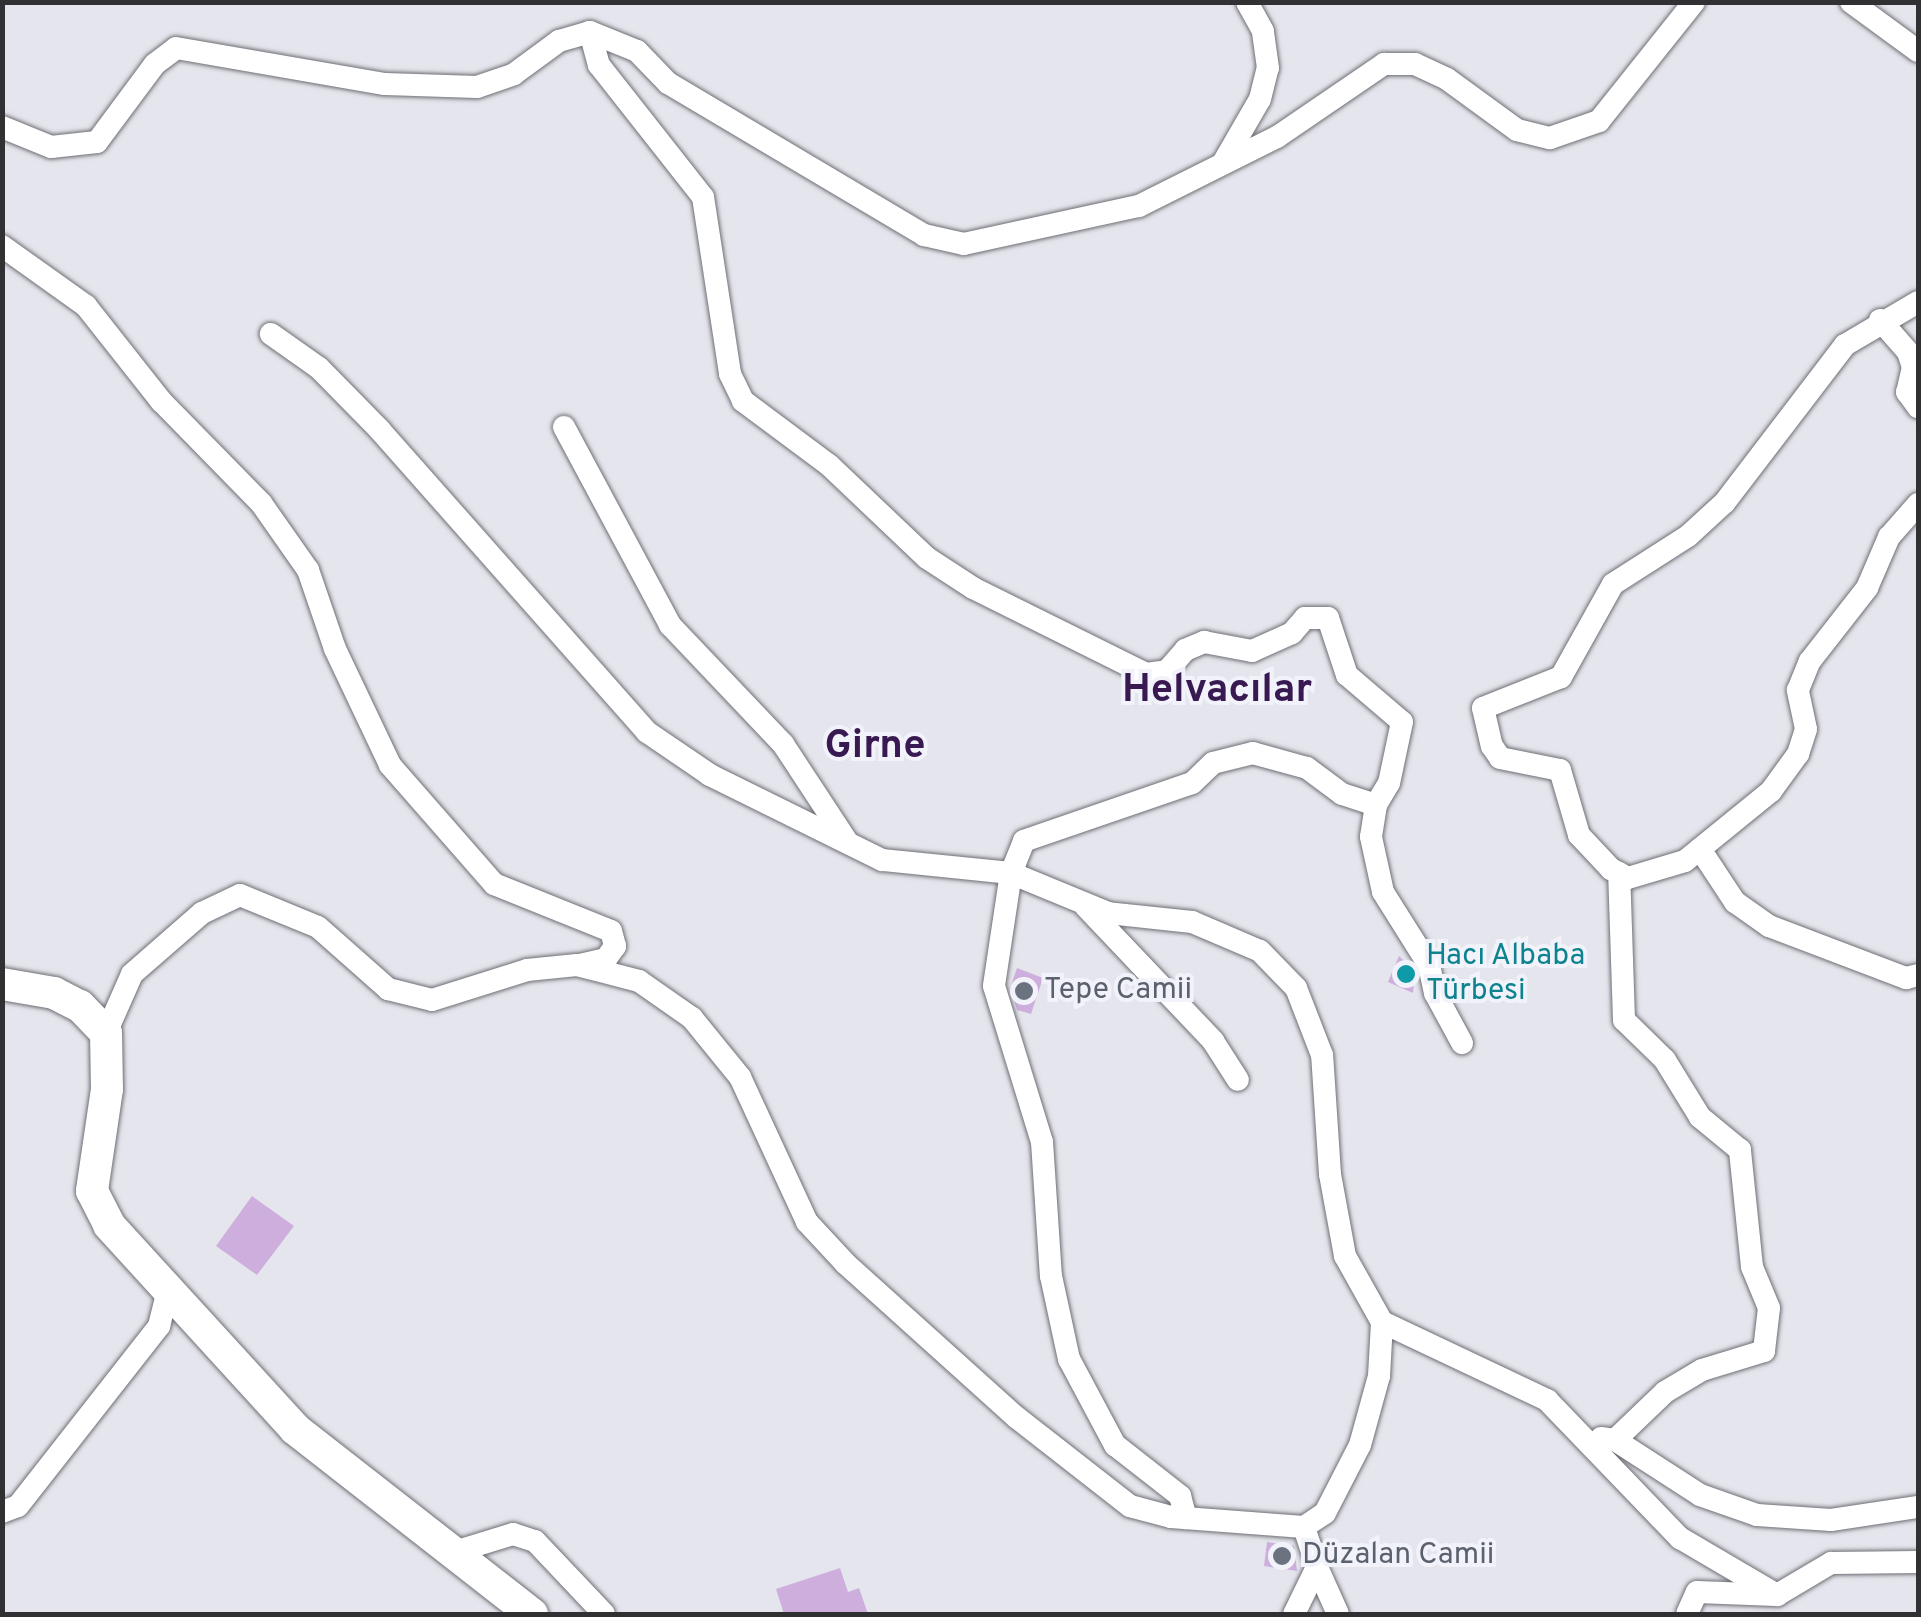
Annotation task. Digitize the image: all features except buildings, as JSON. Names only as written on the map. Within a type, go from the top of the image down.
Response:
[{"type":"street","points":[[1222,164],[1260,100],[1268,68],[1263,30],[1247,2]]},
{"type":"street","points":[[2,127],[51,147],[97,142],[156,64],[176,48],[386,84],[477,87],[514,74],[559,41],[590,32],[637,51],[668,83],[924,235],[964,244],[1138,206],[1277,137],[1384,64],[1416,64],[1448,79],[1517,130],[1550,138],[1599,121],[1694,2]]},
{"type":"street","points":[[1851,2],[1918,51]]},
{"type":"street","points":[[590,32],[599,64],[703,197],[730,374],[744,401],[828,465],[927,558],[973,588],[1146,674],[1167,671],[1185,650],[1204,642],[1252,651],[1292,633],[1304,618],[1328,618],[1347,676],[1402,722],[1389,783],[1376,804],[1371,838],[1383,892],[1429,965],[1435,993],[1462,1043]]},
{"type":"street","points":[[2,246],[86,306],[161,400],[261,503],[308,570],[390,765],[494,884],[611,932],[616,946],[606,959],[527,970],[432,1000],[388,990],[318,927],[240,895],[202,913],[132,974],[106,1033],[108,1089],[92,1191],[109,1225],[295,1429],[448,1554],[532,1614]]},
{"type":"street","points":[[1918,302],[1880,320],[1845,345],[1724,502],[1688,536],[1613,584],[1562,678],[1483,708],[1500,758],[1560,770],[1579,836],[1619,873],[1628,878],[1685,861],[1771,791],[1798,754],[1806,729],[1798,690],[1810,661],[1867,588],[1889,536],[1918,504]]},
{"type":"street","points":[[1880,320],[1908,352],[1913,367],[1907,392],[1918,407]]},
{"type":"street","points":[[271,334],[319,368],[380,430],[647,732],[710,776],[882,860],[1011,873],[1108,913],[1192,922],[1260,951],[1296,988],[1322,1056],[1330,1174],[1345,1256],[1382,1322],[1379,1376],[1360,1445],[1326,1513],[1304,1527],[1186,1518],[1130,1506],[1088,1476],[846,1264],[807,1222],[740,1077],[692,1018],[639,981],[576,966]]},
{"type":"street","points":[[564,427],[670,626],[783,744],[848,843]]},
{"type":"street","points":[[1186,1518],[1180,1496],[1115,1445],[1070,1359],[1051,1276],[1042,1142],[994,986],[1011,873],[1024,841],[1192,783],[1212,763],[1254,753],[1306,768],[1342,794],[1376,804]]},
{"type":"street","points":[[1700,849],[1736,902],[1769,926],[1914,978]]},
{"type":"street","points":[[1614,1440],[1665,1392],[1702,1370],[1764,1351],[1769,1308],[1752,1267],[1740,1150],[1700,1118],[1664,1060],[1624,1020],[1619,873]]},
{"type":"street","points":[[1084,904],[1213,1041],[1238,1080]]},
{"type":"street","points":[[2,984],[54,993],[80,1006],[106,1033]]},
{"type":"street","points":[[2,1512],[18,1506],[158,1326],[168,1290]]},
{"type":"street","points":[[1382,1322],[1548,1400],[1680,1538],[1777,1595]]},
{"type":"street","points":[[1582,1435],[1614,1440],[1700,1494],[1757,1516],[1831,1520],[1918,1507]]},
{"type":"street","points":[[1304,1527],[1338,1614]]},
{"type":"street","points":[[448,1554],[513,1534],[536,1541],[604,1614]]},
{"type":"street","points":[[1687,1614],[1684,1608],[1698,1592],[1777,1595],[1831,1564],[1918,1562]]},
{"type":"street","points":[[1294,1614],[1317,1567]]},
{"type":"place","name":"Hacı Albaba Türbesi","points":[[1406,974]]},
{"type":"place","name":"Tepe Camii","points":[[1024,991]]},
{"type":"place","name":"Düzalan Camii","points":[[1282,1556]]},
{"type":"district","name":"Helvacılar","points":[[1217,691]]},
{"type":"district","name":"Girne","points":[[875,747]]}]
